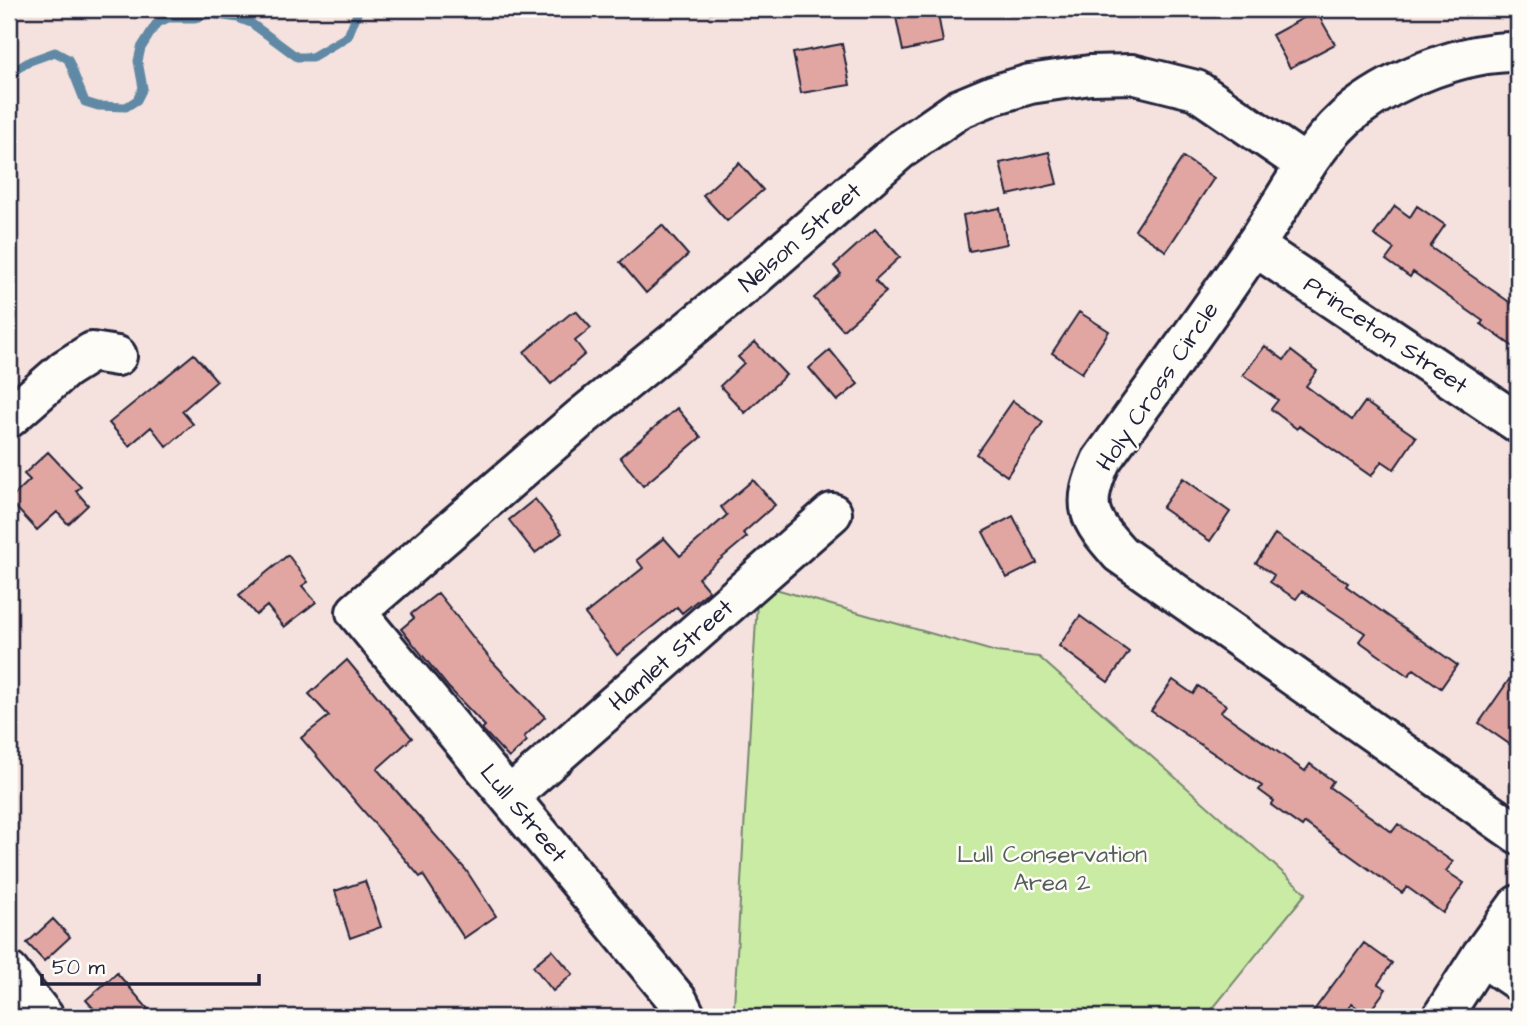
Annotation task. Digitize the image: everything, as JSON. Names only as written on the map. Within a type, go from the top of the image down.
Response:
[{"type":"street","name":"Holy Cross Circle","points":[[1518,52],[1485,53],[1462,58],[1374,97],[1354,110],[1337,127],[1306,165],[1254,246],[1101,461],[1090,486],[1088,499],[1096,524],[1120,554],[1518,834]]},
{"type":"street","name":"Nelson Street","points":[[356,612],[573,425],[754,277],[900,150],[958,109],[1030,84],[1100,74],[1132,74],[1196,90],[1306,165]]},
{"type":"street","name":"Princeton Street","points":[[1254,246],[1518,422]]},
{"type":"street","points":[[9,418],[65,369],[92,352],[117,356]]},
{"type":"street","name":"Hamlet Street","points":[[510,796],[832,513]]},
{"type":"street","name":"Lull Street","points":[[356,612],[678,1001],[686,1017]]},
{"type":"street","points":[[1442,1017],[1518,905]]},
{"type":"street","points":[[1481,956],[1518,981]]},
{"type":"street","points":[[9,972],[44,1017]]},
{"type":"green space","name":"Lull Conservation Area 2","points":[[758,584],[996,652],[1039,657],[1306,893],[1206,1017],[749,1017],[734,1006]]},
{"type":"building","points":[[937,9],[943,42],[903,51],[896,17]]},
{"type":"building","points":[[1316,11],[1335,44],[1290,68],[1272,35]]},
{"type":"building","points":[[842,44],[850,85],[801,93],[793,53]]},
{"type":"building","points":[[1049,152],[1057,184],[1008,195],[1000,163]]},
{"type":"building","points":[[1183,157],[1214,178],[1166,251],[1135,230]]},
{"type":"building","points":[[739,163],[763,190],[727,221],[703,195]]},
{"type":"building","points":[[1395,206],[1410,217],[1417,206],[1445,225],[1430,247],[1518,308],[1518,350],[1481,324],[1483,321],[1413,272],[1410,277],[1386,260],[1394,249],[1374,235]]},
{"type":"building","points":[[1000,208],[1007,244],[969,251],[963,215]]},
{"type":"building","points":[[662,225],[688,255],[646,293],[620,262]]},
{"type":"building","points":[[875,229],[900,257],[875,280],[886,292],[843,330],[814,298],[841,274],[834,266]]},
{"type":"building","points":[[576,311],[591,328],[575,341],[585,354],[551,384],[524,352]]},
{"type":"building","points":[[1079,312],[1109,331],[1082,373],[1052,353]]},
{"type":"building","points":[[755,342],[786,375],[745,413],[720,386],[744,363],[738,357]]},
{"type":"building","points":[[1265,346],[1284,360],[1291,351],[1317,371],[1306,386],[1352,420],[1365,402],[1416,437],[1394,469],[1382,461],[1371,476],[1299,426],[1297,429],[1271,409],[1278,400],[1243,375]]},
{"type":"building","points":[[830,350],[858,384],[837,401],[809,368]]},
{"type":"building","points":[[194,354],[217,381],[182,411],[193,424],[167,447],[151,427],[129,446],[109,423]]},
{"type":"building","points":[[1013,401],[1043,422],[1007,476],[976,454]]},
{"type":"building","points":[[677,408],[701,437],[643,486],[620,457]]},
{"type":"building","points":[[48,452],[81,487],[76,491],[88,505],[68,524],[57,512],[37,530],[9,500],[30,480],[24,474]]},
{"type":"building","points":[[1183,478],[1230,512],[1210,541],[1162,508]]},
{"type":"building","points":[[753,480],[775,505],[743,533],[747,537],[698,578],[709,591],[682,613],[677,607],[617,655],[585,614],[643,568],[637,560],[664,538],[680,556],[727,515],[721,507]]},
{"type":"building","points":[[535,499],[562,533],[535,553],[509,520]]},
{"type":"building","points":[[1013,516],[1037,563],[1007,578],[983,532]]},
{"type":"building","points":[[1275,534],[1348,583],[1346,586],[1457,665],[1441,688],[1414,669],[1408,676],[1359,641],[1365,633],[1302,591],[1296,599],[1270,582],[1274,575],[1256,563]]},
{"type":"building","points":[[288,555],[308,582],[302,586],[316,602],[284,627],[267,606],[256,615],[239,595]]},
{"type":"building","points":[[438,593],[492,661],[545,717],[524,737],[527,741],[509,758],[482,729],[485,726],[448,687],[401,629],[414,618],[411,614]]},
{"type":"building","points":[[1080,616],[1129,652],[1108,682],[1059,646]]},
{"type":"building","points":[[347,660],[412,738],[377,769],[466,870],[496,916],[464,938],[423,875],[420,877],[301,738],[329,716],[309,694]]},
{"type":"building","points":[[1518,667],[1518,750],[1479,723]]},
{"type":"building","points":[[1173,680],[1193,694],[1198,686],[1226,705],[1221,712],[1305,771],[1310,764],[1333,781],[1329,787],[1392,832],[1398,824],[1453,862],[1446,871],[1464,883],[1443,913],[1407,887],[1402,893],[1305,823],[1302,827],[1271,805],[1274,801],[1259,790],[1262,786],[1151,711]]},
{"type":"building","points":[[365,881],[381,927],[350,938],[335,891]]},
{"type":"building","points":[[53,919],[70,937],[44,961],[27,943]]},
{"type":"building","points":[[1364,943],[1392,963],[1378,984],[1386,989],[1367,1015],[1352,1004],[1342,1017],[1309,1017]]},
{"type":"building","points":[[552,950],[573,974],[553,991],[533,966]]},
{"type":"building","points":[[117,973],[155,1017],[101,1017],[86,1000]]},
{"type":"waterway","points":[[9,74],[30,61],[55,52],[68,59],[85,102],[98,106],[126,107],[137,100],[143,88],[138,61],[141,48],[156,24],[168,18],[195,18],[210,14],[238,18],[251,23],[297,57],[312,57],[348,36],[359,9]]},
{"type":"waterway","points":[[710,9],[728,9]]}]
